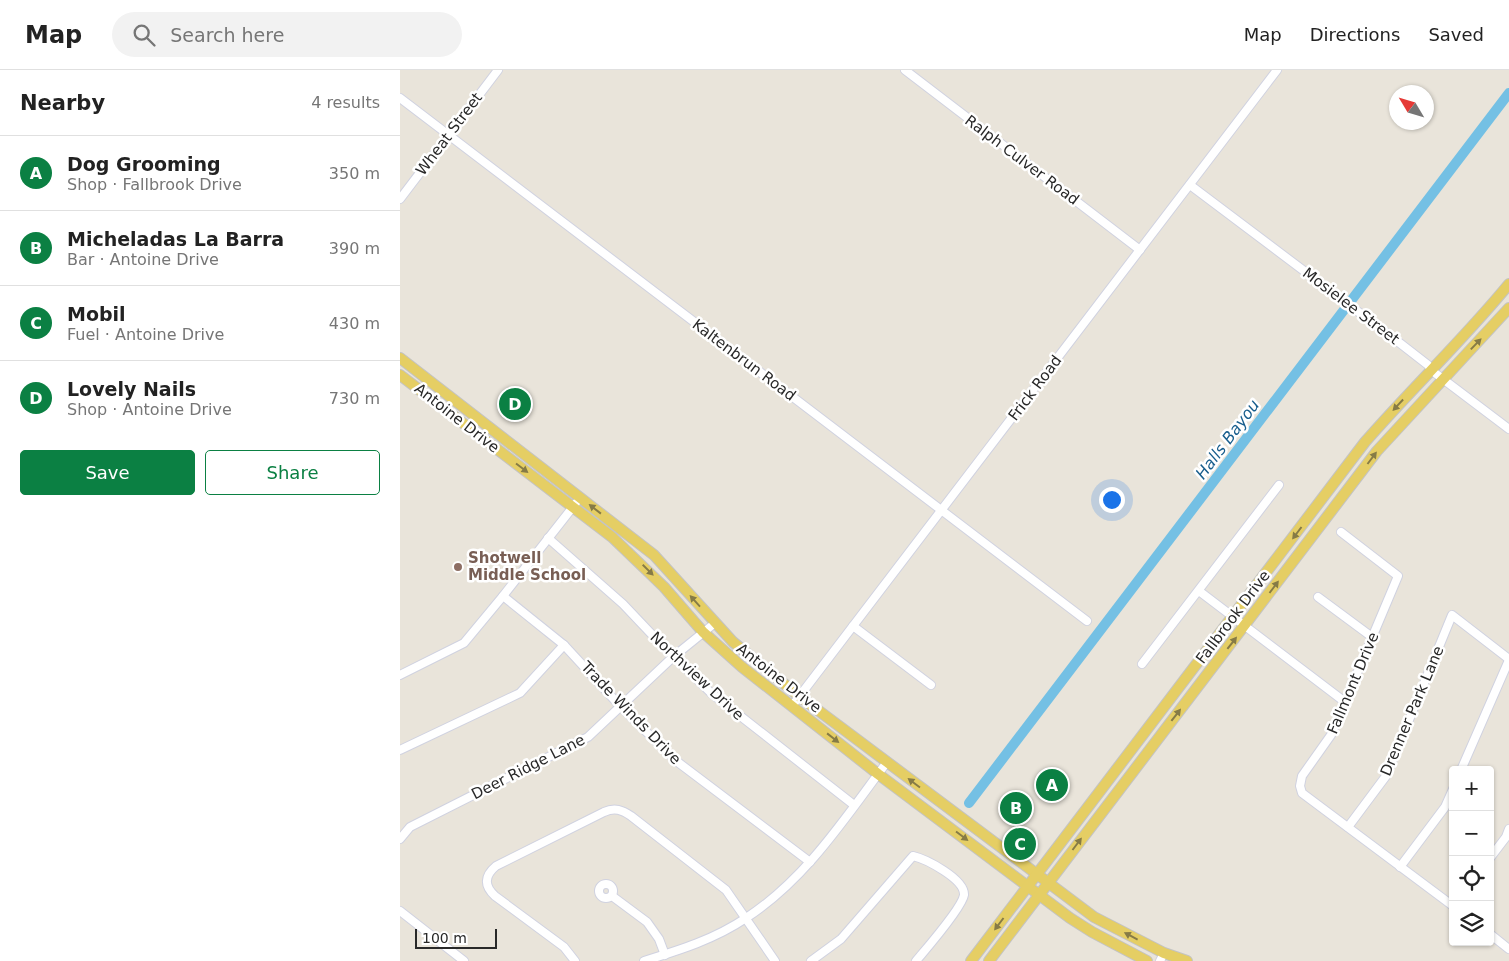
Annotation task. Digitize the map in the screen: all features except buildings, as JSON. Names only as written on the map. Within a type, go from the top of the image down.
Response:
[{"type":"main road","name":"Fallbrook Drive","points":[[971,961],[1366,442],[1488,310],[1509,284]]},
{"type":"main road","name":"Fallbrook Drive","points":[[989,961],[1377,451],[1509,308]]},
{"type":"main road","name":"Antoine Drive","points":[[400,358],[654,555],[733,642],[800,696],[1094,917],[1162,957],[1187,961]]},
{"type":"main road","name":"Antoine Drive","points":[[400,375],[612,537],[664,587],[703,632],[742,667],[878,774],[1092,932],[1147,961]]},
{"type":"main road","points":[[455,416],[463,406]]},
{"type":"main road","points":[[1124,760],[1135,768]]},
{"type":"street","name":"Wheat Street","points":[[400,199],[498,70]]},
{"type":"street","name":"Ralph Culver Road","points":[[905,70],[1140,250]]},
{"type":"street","name":"Frick Road","points":[[792,706],[1277,70]]},
{"type":"street","name":"Kaltenbrun Road","points":[[400,98],[1088,621]]},
{"type":"street","name":"Mosielee Street","points":[[1190,185],[1336,294],[1509,429]]},
{"type":"street","points":[[1142,664],[1279,485]]},
{"type":"street","points":[[400,675],[464,643],[580,497]]},
{"type":"street","name":"Fallmont Drive","points":[[1341,532],[1398,576],[1331,735],[1302,776],[1300,786],[1306,796],[1348,827]]},
{"type":"street","name":"Northview Drive","points":[[548,538],[623,604],[711,693],[854,806]]},
{"type":"street","points":[[1198,591],[1345,702]]},
{"type":"street","name":"Trade Winds Drive","points":[[503,596],[564,645],[621,707],[675,760],[810,862]]},
{"type":"street","points":[[1318,597],[1372,637]]},
{"type":"street","name":"Drenner Park Lane","points":[[1348,827],[1386,776],[1452,615],[1509,660]]},
{"type":"street","name":"Deer Ridge Lane","points":[[400,839],[410,827],[588,737],[674,657],[715,623]]},
{"type":"street","points":[[853,626],[931,685]]},
{"type":"street","points":[[400,750],[520,693],[564,645]]},
{"type":"street","points":[[1463,766],[1509,660]]},
{"type":"street","points":[[644,961],[706,940],[746,918],[766,904],[810,862],[887,762]]},
{"type":"street","points":[[1400,867],[1445,807],[1449,798]]},
{"type":"street","points":[[575,961],[564,947],[495,896],[488,886],[486,877],[496,866],[604,812],[615,809],[622,810],[631,816],[718,883],[733,899],[775,961]]},
{"type":"street","points":[[1348,827],[1449,903]]},
{"type":"street","points":[[1492,856],[1506,837],[1509,829]]},
{"type":"street","points":[[812,961],[841,939],[913,856],[930,862],[960,884],[964,892],[964,896],[946,924],[916,961]]},
{"type":"street","points":[[612,896],[647,922],[659,939],[665,955]]},
{"type":"street","points":[[400,911],[464,961]]},
{"type":"street","points":[[1494,937],[1508,946]]},
{"type":"waterway","name":"Halls Bayou","points":[[969,803],[1509,93]]},
{"type":"place","name":"Lovely Nails","points":[[515,404]]},
{"type":"place","name":"Shotwell Middle School","points":[[458,567]]},
{"type":"place","name":"Dog Grooming","points":[[1052,785]]},
{"type":"place","name":"Micheladas La Barra","points":[[1016,808]]},
{"type":"place","name":"Mobil","points":[[1020,844]]}]
